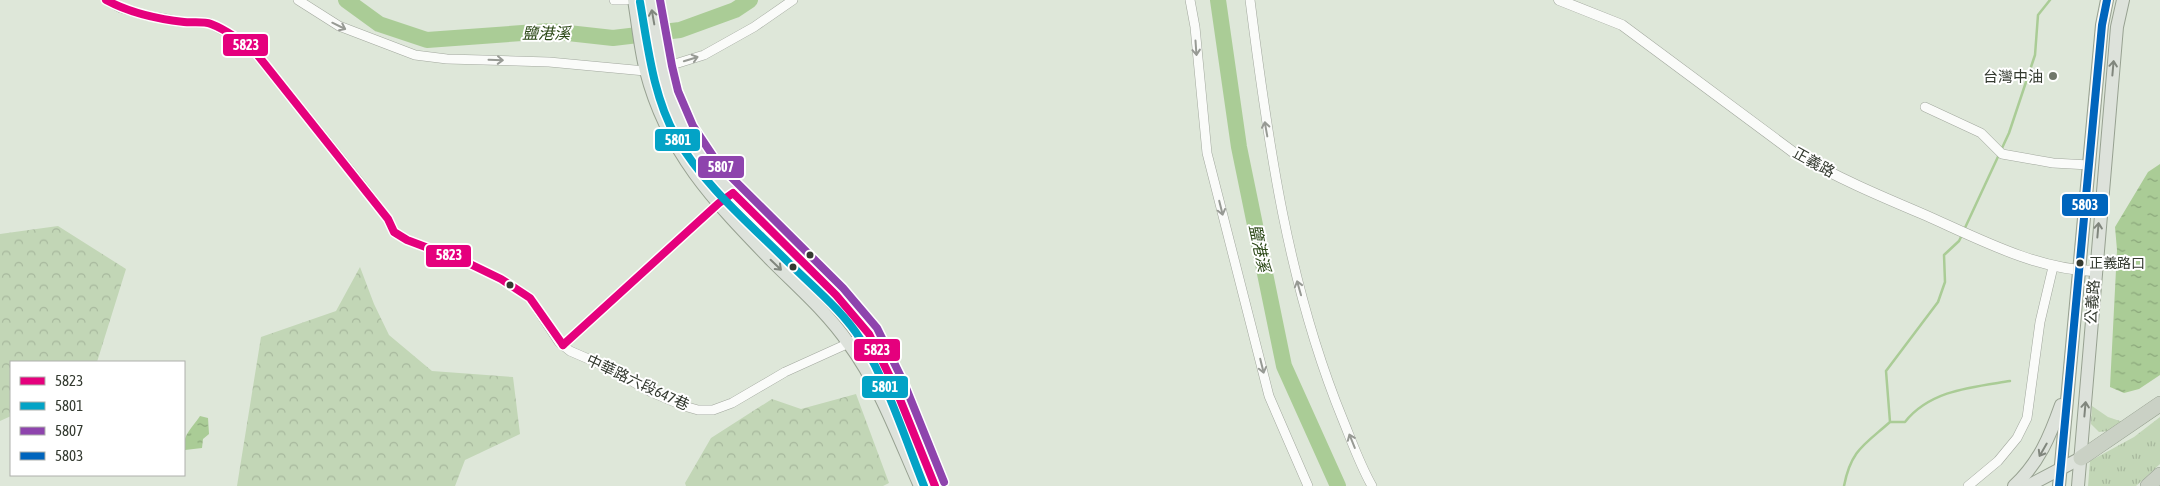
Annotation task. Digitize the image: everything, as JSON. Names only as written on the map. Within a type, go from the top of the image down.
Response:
[{"type":"highway","points":[[2081,458],[2160,404]]},
{"type":"highway","points":[[2148,486],[2160,474]]},
{"type":"main road","points":[[634,0],[646,71],[664,125],[699,182],[772,261],[823,310],[850,344],[864,366],[920,486]]},
{"type":"main road","points":[[650,0],[662,68],[669,94],[684,131],[711,171],[836,295],[869,334],[895,388],[935,486]]},
{"type":"main road","name":"公義路","points":[[2059,486],[2102,24],[2107,0]]},
{"type":"main road","name":"公義路","points":[[2078,486],[2094,271],[2117,27],[2123,0]]},
{"type":"main road","points":[[2014,486],[2030,471],[2049,440],[2068,389]]},
{"type":"main road","points":[[2028,486],[2081,458]]},
{"type":"street","name":"中華路六段647巷","points":[[106,0],[121,8],[145,14],[183,22],[209,23],[232,35],[256,53],[388,218],[394,232],[407,240],[468,263],[501,279],[530,298],[559,342],[570,351],[607,367],[651,392],[698,410],[713,410],[732,403],[785,372],[869,334]]},
{"type":"street","points":[[298,0],[339,26],[415,56],[447,59],[549,62],[646,71],[704,55],[754,27],[793,0]]},
{"type":"street","points":[[614,0],[626,0]]},
{"type":"street","points":[[1190,0],[1207,153],[1269,396],[1308,486]]},
{"type":"street","points":[[1250,0],[1266,126],[1293,266],[1323,371],[1372,486]]},
{"type":"street","name":"正義路","points":[[1559,0],[1622,25],[1810,162],[1976,238],[2053,267],[2078,271],[2094,271]]},
{"type":"street","points":[[1925,107],[1981,133],[2000,152],[2053,163],[2089,165]]},
{"type":"street","points":[[1968,486],[1998,461],[2017,438],[2028,418],[2040,322],[2053,267]]},
{"type":"green space","points":[[58,226],[126,269],[97,361],[10,361],[10,416],[0,421],[0,234]]},
{"type":"green space","points":[[360,267],[374,304],[389,335],[432,371],[513,377],[520,434],[465,460],[455,486],[237,486],[261,337],[336,311]]},
{"type":"green space","points":[[856,394],[889,483],[883,486],[686,486],[685,483],[711,438],[772,399],[801,409]]},
{"type":"green space","points":[[2092,406],[2108,417],[2123,422],[2109,431],[2099,432],[2091,424]]},
{"type":"green space","points":[[2160,417],[2160,464],[2136,486],[2088,486],[2090,461],[2134,437]]},
{"type":"water","points":[[2160,164],[2160,375],[2139,389],[2124,393],[2110,387],[2117,250],[2115,227],[2148,172]]},
{"type":"water","points":[[200,416],[208,418],[209,434],[203,439],[202,448],[185,450],[186,436]]},
{"type":"waterway","name":"鹽港溪","points":[[346,0],[379,24],[427,40],[550,31],[613,38],[680,30],[735,10],[750,0]]},
{"type":"waterway","name":"鹽港溪","points":[[1218,0],[1239,147],[1284,366],[1338,486]]},
{"type":"waterway","points":[[1964,230],[2009,133],[2035,55],[2038,15],[2050,0]]},
{"type":"waterway","points":[[1844,486],[1850,464],[1860,449],[1890,422],[1886,371],[1938,302],[1945,282],[1944,255],[1959,241],[1962,235]]},
{"type":"waterway","points":[[1891,422],[1905,422],[1915,411],[1927,403],[1953,392],[2010,381]]},
{"type":"transit line","name":"5823","points":[[106,0],[134,12],[154,17],[211,24],[229,33],[256,53],[388,219],[394,232],[407,240],[468,263],[501,279],[530,298],[563,345]]},
{"type":"transit line","name":"5807","points":[[660,0],[678,91],[693,126],[719,165],[843,288],[877,328],[904,383],[944,482]]},
{"type":"transit line","name":"5803","points":[[2059,486],[2102,25],[2107,0]]},
{"type":"transit line","name":"5801","points":[[640,2],[657,88],[668,121],[676,137],[687,155],[714,188],[854,329],[880,375],[924,486]]},
{"type":"transit line","name":"5823","points":[[563,345],[719,203],[733,193],[836,295],[869,334],[895,387],[935,486]]},
{"type":"place","name":"台灣中油","points":[[2053,76]]},
{"type":"place","name":"正義路口","points":[[2080,263]]}]
